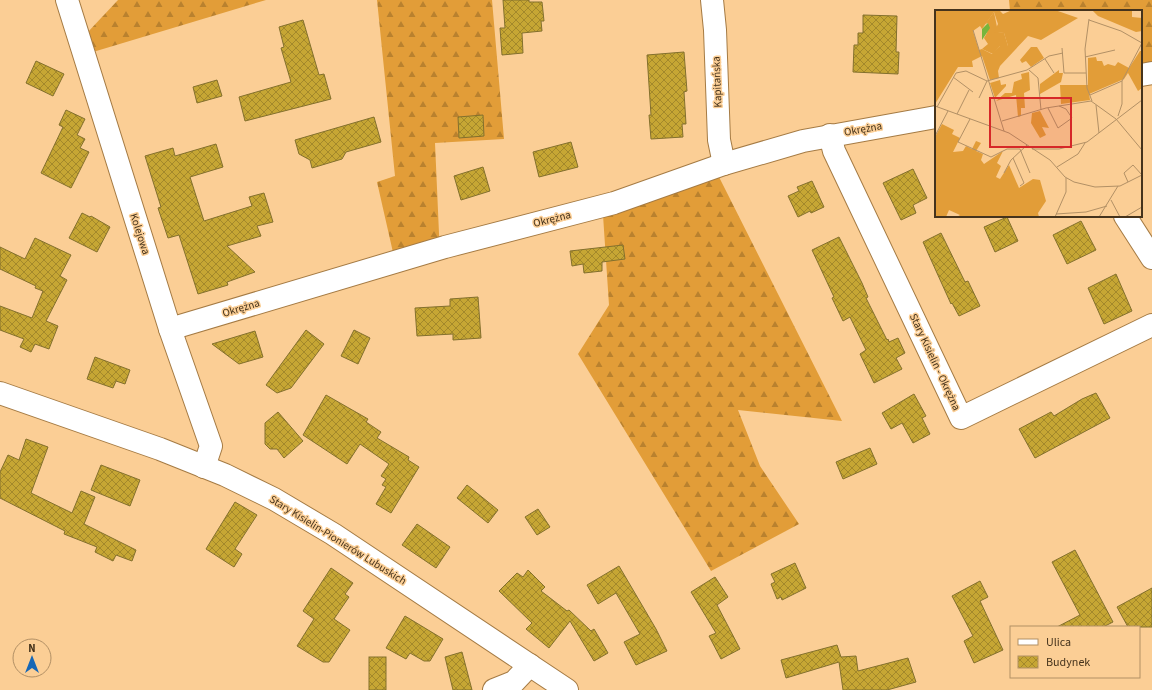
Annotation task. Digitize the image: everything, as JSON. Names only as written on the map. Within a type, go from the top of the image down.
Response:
[{"type":"street","name":"Kolejowa","points":[[67,0],[170,329],[211,446],[204,466]]},
{"type":"street","name":"Kapitańska","points":[[712,0],[715,30],[719,140],[724,164]]},
{"type":"street","points":[[1142,75],[1152,73]]},
{"type":"street","name":"Okrężna","points":[[170,329],[445,247],[614,203],[724,164],[803,141],[935,116]]},
{"type":"street","name":"Stary Kisielin - Okrężna","points":[[830,135],[834,151],[961,418],[1152,325]]},
{"type":"street","points":[[1126,217],[1152,258]]},
{"type":"street","name":"Stary Kisielin-Pionierów Lubuskich","points":[[0,393],[160,449],[250,486],[288,506],[333,534],[567,690]]},
{"type":"street","points":[[494,690],[514,682],[530,665]]},
{"type":"green space","points":[[118,0],[266,0],[93,52],[87,33]]},
{"type":"green space","points":[[377,0],[492,0],[504,139],[435,143],[440,256],[397,270],[377,182],[395,176]]},
{"type":"green space","points":[[1009,0],[1152,0],[1152,64],[1142,66],[1142,10],[1010,10]]},
{"type":"green space","points":[[719,177],[842,421],[738,410],[760,466],[799,524],[711,571],[578,354],[609,305],[603,215]]},
{"type":"building","points":[[503,0],[529,0],[529,2],[542,2],[544,21],[541,21],[542,31],[522,33],[523,53],[502,55],[500,28],[505,28]]},
{"type":"building","points":[[863,15],[897,16],[896,52],[899,52],[898,74],[853,72],[854,45],[858,45],[858,33],[863,33]]},
{"type":"building","points":[[303,20],[319,75],[324,74],[331,99],[245,121],[239,97],[291,82],[281,48],[284,47],[279,27]]},
{"type":"building","points":[[684,52],[687,91],[684,92],[686,124],[682,124],[683,137],[651,139],[647,55]]},
{"type":"building","points":[[36,61],[64,74],[53,96],[26,83]]},
{"type":"building","points":[[217,80],[222,96],[197,103],[193,87]]},
{"type":"building","points":[[66,110],[85,119],[77,135],[85,139],[80,148],[89,152],[71,188],[41,173],[63,127],[59,125]]},
{"type":"building","points":[[483,115],[484,136],[459,138],[458,117]]},
{"type":"building","points":[[374,117],[381,142],[346,152],[342,159],[312,168],[310,160],[299,154],[295,140]]},
{"type":"building","points":[[571,142],[578,167],[539,177],[533,152]]},
{"type":"building","points":[[216,144],[223,167],[190,177],[204,221],[252,206],[249,197],[264,193],[273,222],[257,226],[261,236],[227,246],[255,272],[227,282],[228,285],[198,294],[179,235],[168,238],[158,208],[161,207],[145,156],[173,148],[175,156]]},
{"type":"building","points":[[483,167],[490,191],[461,200],[454,176]]},
{"type":"building","points":[[913,169],[927,198],[913,205],[916,213],[901,220],[883,183]]},
{"type":"building","points":[[812,181],[824,207],[811,213],[810,211],[798,217],[788,196],[799,191],[797,187]]},
{"type":"building","points":[[82,213],[90,217],[91,216],[110,227],[97,252],[69,238]]},
{"type":"building","points":[[1007,217],[1018,241],[995,252],[984,227]]},
{"type":"building","points":[[1081,221],[1096,250],[1067,264],[1053,235]]},
{"type":"building","points":[[941,233],[965,282],[968,281],[980,306],[959,316],[952,303],[951,304],[923,242]]},
{"type":"building","points":[[839,237],[862,283],[868,297],[866,298],[887,340],[888,339],[889,342],[898,338],[905,353],[896,358],[902,369],[874,383],[860,354],[866,350],[850,317],[843,321],[832,298],[834,297],[812,250]]},
{"type":"building","points":[[35,238],[71,255],[60,276],[67,280],[46,321],[58,326],[49,349],[35,344],[31,352],[20,347],[24,339],[0,330],[0,306],[32,318],[43,291],[35,288],[36,286],[0,269],[0,247],[25,259]]},
{"type":"building","points":[[623,245],[625,259],[602,262],[602,271],[584,273],[583,264],[572,266],[570,251]]},
{"type":"building","points":[[1116,274],[1132,311],[1104,324],[1088,288]]},
{"type":"building","points":[[478,297],[481,338],[453,340],[453,334],[417,336],[415,308],[450,306],[450,299]]},
{"type":"building","points":[[306,330],[324,344],[291,388],[277,393],[266,385]]},
{"type":"building","points":[[354,330],[370,338],[358,364],[341,356]]},
{"type":"building","points":[[255,331],[263,357],[239,364],[212,344]]},
{"type":"building","points":[[95,357],[130,370],[125,384],[116,381],[113,388],[87,379]]},
{"type":"building","points":[[1096,393],[1110,418],[1035,458],[1019,429],[1051,412],[1054,416],[1082,399]]},
{"type":"building","points":[[914,394],[926,416],[922,418],[930,434],[913,443],[902,423],[891,429],[882,413]]},
{"type":"building","points":[[326,395],[368,419],[366,422],[381,432],[377,438],[409,457],[408,460],[419,467],[391,513],[376,504],[386,487],[382,485],[386,479],[381,476],[389,464],[360,444],[347,464],[303,435]]},
{"type":"building","points":[[278,412],[303,441],[284,458],[277,449],[270,449],[265,444],[265,423]]},
{"type":"building","points":[[26,439],[48,447],[31,493],[72,513],[81,491],[95,497],[84,524],[136,550],[132,561],[116,555],[113,561],[95,552],[97,547],[64,534],[65,531],[0,498],[0,472],[8,455],[19,460]]},
{"type":"building","points":[[870,448],[877,464],[843,479],[836,462]]},
{"type":"building","points":[[101,465],[140,480],[130,506],[91,490]]},
{"type":"building","points":[[467,485],[498,510],[488,523],[457,498]]},
{"type":"building","points":[[235,502],[257,515],[235,549],[242,554],[234,567],[206,549]]},
{"type":"building","points":[[538,509],[550,527],[537,535],[525,517]]},
{"type":"building","points":[[417,524],[450,547],[436,568],[402,545]]},
{"type":"building","points":[[1075,550],[1113,622],[1105,626],[1059,626],[1080,615],[1052,562]]},
{"type":"building","points":[[795,563],[806,588],[782,600],[781,597],[777,599],[771,584],[775,582],[771,574]]},
{"type":"building","points":[[619,566],[656,629],[667,651],[636,665],[624,642],[640,634],[616,593],[598,604],[587,585]]},
{"type":"building","points":[[331,568],[353,583],[345,594],[349,597],[334,619],[350,630],[329,662],[323,662],[297,646],[314,619],[303,611]]},
{"type":"building","points":[[528,570],[545,587],[541,591],[567,611],[569,610],[591,631],[594,629],[608,653],[594,661],[570,621],[549,648],[526,629],[532,623],[499,591],[517,573],[523,577]]},
{"type":"building","points":[[715,577],[728,597],[717,605],[740,649],[721,659],[709,636],[716,633],[691,592]]},
{"type":"building","points":[[980,581],[988,597],[980,601],[1003,650],[974,663],[964,641],[973,636],[952,596]]},
{"type":"building","points":[[1152,588],[1152,627],[1127,626],[1117,607]]},
{"type":"building","points":[[405,616],[443,639],[430,661],[424,661],[410,653],[406,659],[386,648]]},
{"type":"building","points":[[837,645],[841,657],[856,656],[858,671],[908,658],[916,682],[887,690],[843,690],[839,662],[786,678],[781,660]]},
{"type":"building","points":[[462,652],[472,690],[453,690],[445,657]]},
{"type":"building","points":[[369,657],[386,657],[386,690],[369,690]]}]
